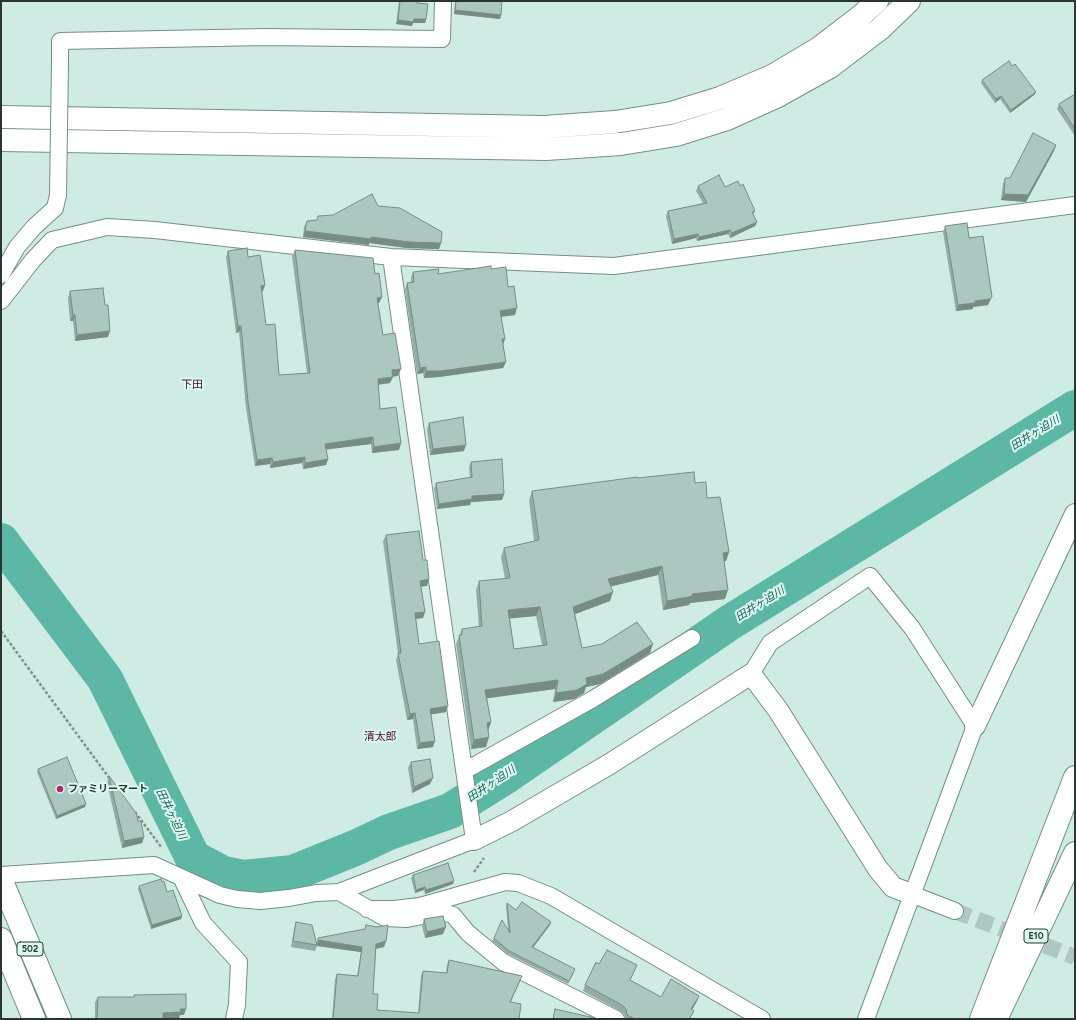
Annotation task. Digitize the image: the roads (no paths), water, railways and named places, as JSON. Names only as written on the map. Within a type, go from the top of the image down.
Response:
[{"type":"highway","points":[[1,117],[544,127],[615,122],[671,113],[720,98],[772,76],[819,48],[862,15],[877,1]]},
{"type":"highway","points":[[1,140],[546,149],[622,144],[676,135],[727,119],[778,96],[830,66],[880,30],[909,1]]},
{"type":"highway","points":[[981,1019],[1075,778]]},
{"type":"highway","name":"E10","points":[[996,1019],[1075,853]]},
{"type":"highway","name":"502","points":[[1,879],[60,1019]]},
{"type":"highway","name":"502","points":[[1,939],[34,1019]]},
{"type":"street","points":[[1,275],[17,247],[34,227],[55,208],[58,195],[60,41],[265,37],[442,39],[443,1]]},
{"type":"street","points":[[1,301],[33,260],[52,240],[107,227],[155,230],[391,257],[614,266],[1075,205]]},
{"type":"street","points":[[391,257],[466,776],[480,833]]},
{"type":"street","points":[[866,1019],[911,894],[975,726],[1075,514]]},
{"type":"street","points":[[1,875],[154,865],[220,895],[237,899],[282,899],[316,893],[339,892],[480,833],[608,765],[751,674],[770,643],[870,576],[912,628],[975,726]]},
{"type":"street","points":[[466,776],[692,638]]},
{"type":"street","points":[[751,674],[778,710],[878,869],[893,887],[955,910]]},
{"type":"street","points":[[181,877],[203,923],[240,962],[237,1005],[234,1019]]},
{"type":"street","points":[[367,909],[394,909],[413,906],[511,882],[551,896],[762,1019]]},
{"type":"street","points":[[339,892],[385,918],[396,920],[407,919],[443,912],[453,915],[468,933],[503,962],[616,1019]]},
{"type":"waterway","name":"田井ヶ迫川","points":[[1,541],[105,679],[193,858],[223,874],[244,878],[293,873],[355,848],[389,832],[450,811],[506,776],[729,623],[1075,408]]},
{"type":"tunnel","points":[[955,911],[1075,957]]},
{"type":"place","name":"ファミリーマート","points":[[60,789]]},
{"type":"district","name":"下田","points":[[192,385]]},
{"type":"district","name":"清太郎","points":[[380,737]]}]
